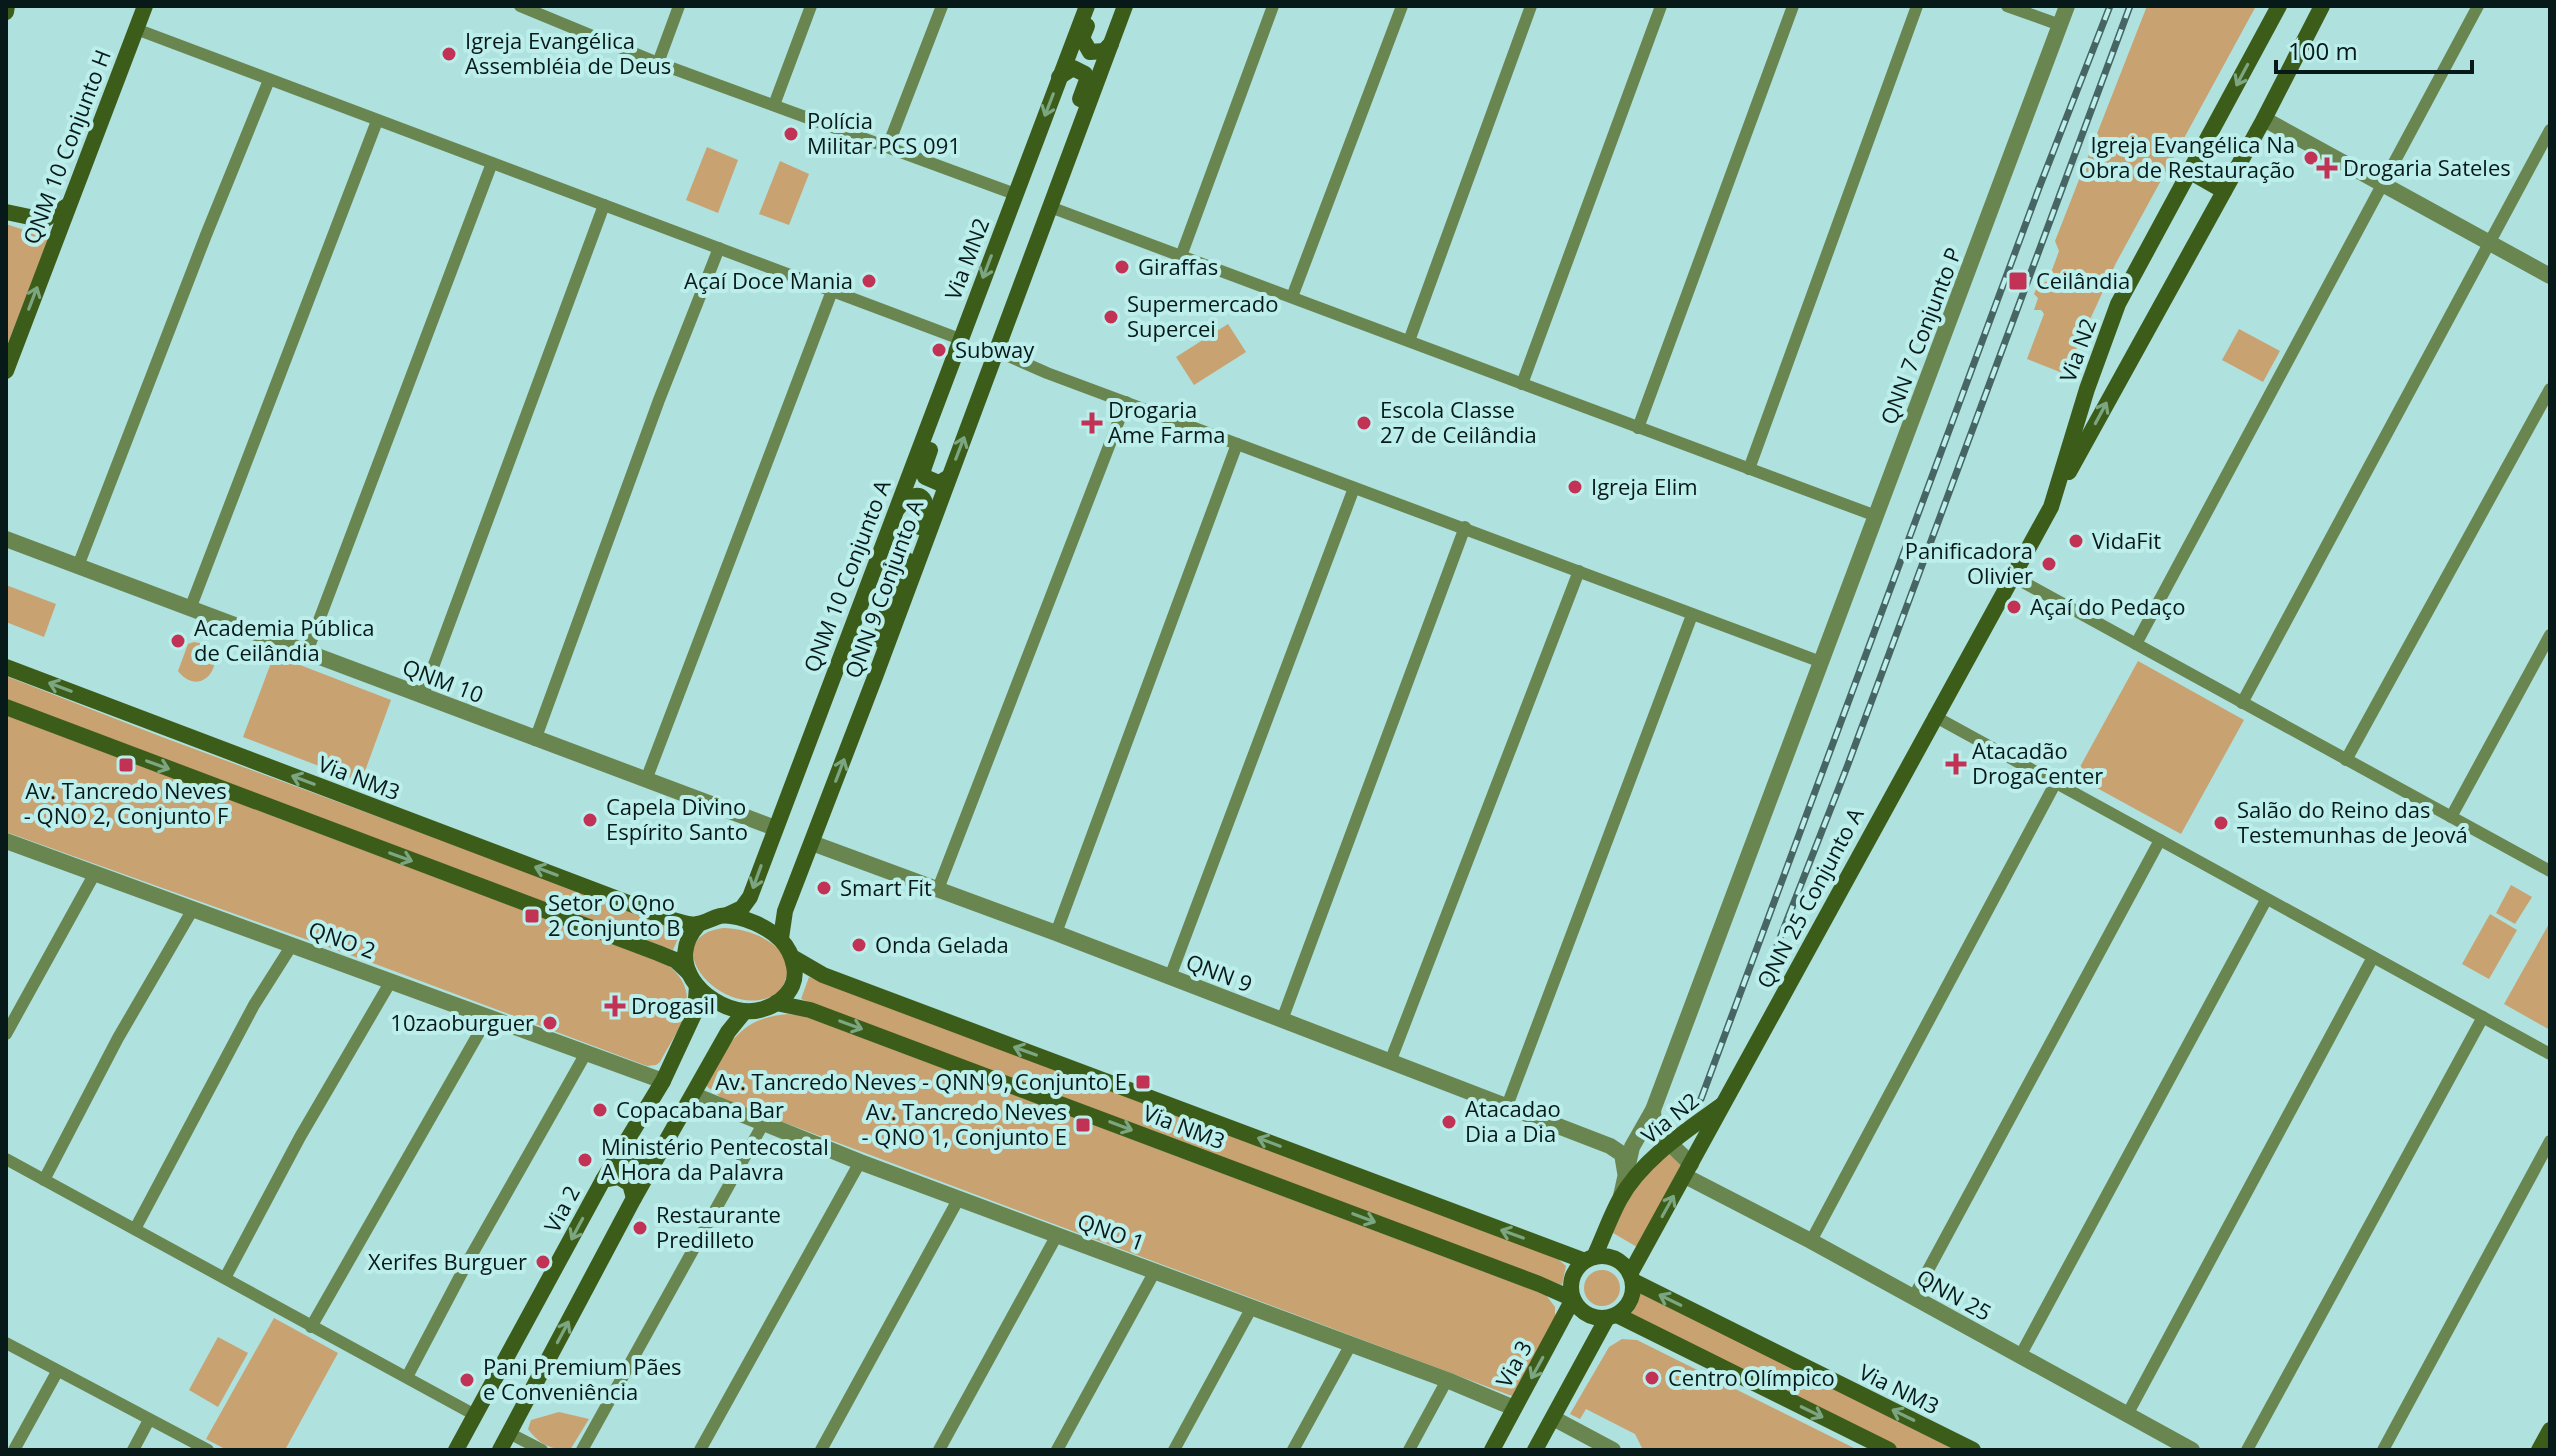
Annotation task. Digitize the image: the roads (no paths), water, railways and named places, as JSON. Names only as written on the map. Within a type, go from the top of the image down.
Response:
[{"type":"main road","name":"QNM 10 Conjunto H","points":[[6,371],[145,6]]},
{"type":"main road","name":"Via MN2","points":[[960,339],[1087,6]]},
{"type":"main road","points":[[1095,6],[1082,38],[1084,45],[1090,52],[1099,53],[1111,44]]},
{"type":"main road","points":[[997,351],[1125,6]]},
{"type":"main road","name":"Via N2","points":[[1934,716],[2051,507],[2087,389],[2118,304],[2279,6]]},
{"type":"main road","points":[[2051,507],[2264,119],[2322,6]]},
{"type":"main road","points":[[1052,202],[1060,154],[1087,80],[1085,74],[1076,68],[1059,77]]},
{"type":"main road","points":[[2189,171],[2224,191]]},
{"type":"main road","points":[[6,212],[44,220],[68,206]]},
{"type":"main road","points":[[949,477],[939,483],[925,477],[923,470],[954,383],[968,318]]},
{"type":"main road","name":"QNM 10 Conjunto A","points":[[775,828],[960,339]]},
{"type":"main road","name":"QNN 9 Conjunto A","points":[[812,843],[997,351]]},
{"type":"main road","points":[[875,677],[885,617],[926,510],[925,504],[919,497],[911,496],[905,498],[894,513]]},
{"type":"main road","name":"Via NM3","points":[[6,667],[673,920],[698,925]]},
{"type":"main road","points":[[6,707],[675,960],[719,1003],[745,1011],[776,1003],[789,993],[794,984],[796,974],[792,957],[781,938],[752,922],[727,915]]},
{"type":"main road","name":"QNN 25 Conjunto A","points":[[1726,1102],[1934,716]]},
{"type":"main road","points":[[693,980],[684,956],[688,936],[698,925],[742,908],[750,897],[775,828]]},
{"type":"main road","points":[[781,938],[785,911],[812,843]]},
{"type":"main road","name":"Via NM3","points":[[792,957],[823,975],[1590,1259]]},
{"type":"main road","name":"Via 2","points":[[456,1450],[623,1144],[663,1081],[695,1012],[693,980]]},
{"type":"main road","name":"Via NM3","points":[[776,1003],[810,1010],[1573,1299]]},
{"type":"main road","points":[[500,1450],[634,1198],[728,1032],[745,1011]]},
{"type":"main road","name":"Via N2","points":[[1590,1259],[1620,1198],[1634,1179],[1671,1142],[1726,1102]]},
{"type":"main road","name":"Via N2","points":[[1632,1278],[1726,1102]]},
{"type":"main road","points":[[623,1144],[639,1162],[655,1161]]},
{"type":"main road","points":[[603,1180],[619,1177],[630,1184],[634,1198]]},
{"type":"main road","points":[[1535,1450],[1612,1317],[1628,1306],[1632,1297],[1632,1278],[1618,1260],[1606,1256],[1590,1259],[1573,1276],[1573,1299],[1581,1310],[1590,1316],[1612,1317],[1889,1450]]},
{"type":"main road","name":"Via NM3","points":[[1632,1278],[1973,1450]]},
{"type":"main road","name":"Via 3","points":[[1492,1450],[1573,1299]]},
{"type":"main road","points":[[2539,1450],[2550,1430]]},
{"type":"street","points":[[520,6],[550,12],[658,63],[1015,194]]},
{"type":"street","points":[[658,63],[679,6]]},
{"type":"street","points":[[774,105],[811,6]]},
{"type":"street","points":[[888,146],[942,6]]},
{"type":"street","points":[[1181,256],[1273,6]]},
{"type":"street","points":[[1292,297],[1402,6]]},
{"type":"street","points":[[1409,341],[1531,6]]},
{"type":"street","points":[[1522,384],[1661,6]]},
{"type":"street","points":[[1638,428],[1793,6]]},
{"type":"street","points":[[1749,469],[1917,6]]},
{"type":"street","points":[[2007,6],[2060,25]]},
{"type":"street","name":"QNN 7 Conjunto P","points":[[1620,1198],[1632,1147],[1653,1110],[2067,6]]},
{"type":"street","points":[[2136,644],[2478,6]]},
{"type":"street","points":[[136,29],[960,339]]},
{"type":"street","points":[[78,566],[269,80]]},
{"type":"street","points":[[2264,119],[2550,276]]},
{"type":"street","points":[[190,609],[377,121]]},
{"type":"street","points":[[2242,703],[2550,130]]},
{"type":"street","points":[[307,652],[492,163]]},
{"type":"street","points":[[1052,202],[1181,256],[1876,516]]},
{"type":"street","points":[[422,697],[604,205]]},
{"type":"street","points":[[535,740],[659,400],[719,248]]},
{"type":"street","points":[[646,780],[832,291]]},
{"type":"street","points":[[997,351],[1821,662]]},
{"type":"street","points":[[2346,760],[2550,389]]},
{"type":"street","points":[[938,889],[1126,402]]},
{"type":"street","points":[[1056,933],[1237,444]]},
{"type":"street","points":[[1170,977],[1354,488]]},
{"type":"street","points":[[1282,1020],[1465,527]]},
{"type":"street","name":"QNM 10","points":[[6,539],[775,828]]},
{"type":"street","points":[[1390,1062],[1579,571]]},
{"type":"street","points":[[2012,576],[2550,871]]},
{"type":"street","points":[[1507,1106],[1692,615]]},
{"type":"street","points":[[2451,817],[2550,635]]},
{"type":"street","points":[[1934,716],[2550,1054]]},
{"type":"street","points":[[1811,1241],[2056,782]]},
{"type":"street","points":[[1913,1298],[2160,840]]},
{"type":"street","name":"QNO 2","points":[[6,841],[663,1081]]},
{"type":"street","name":"QNN 9","points":[[812,843],[1056,933],[1610,1146],[1632,1147],[1671,1142]]},
{"type":"street","points":[[6,1034],[95,873]]},
{"type":"street","points":[[2020,1356],[2266,900]]},
{"type":"street","points":[[44,1180],[118,1038],[193,909]]},
{"type":"street","points":[[135,1229],[254,1005],[292,945]]},
{"type":"street","points":[[2127,1415],[2373,957]]},
{"type":"street","points":[[225,1278],[300,1137],[391,981]]},
{"type":"street","points":[[311,1327],[488,1017]]},
{"type":"street","points":[[2247,1450],[2483,1017]]},
{"type":"street","points":[[407,1377],[467,1263],[586,1053]]},
{"type":"street","name":"QNO 1","points":[[694,1095],[860,1162],[1447,1380],[1514,1408]]},
{"type":"street","points":[[1653,1110],[1654,1128],[1671,1142],[1690,1173]]},
{"type":"street","points":[[582,1450],[763,1124]]},
{"type":"street","points":[[2383,1450],[2550,1141]]},
{"type":"street","points":[[1610,1146],[1622,1154],[1626,1174]]},
{"type":"street","points":[[6,1159],[475,1415]]},
{"type":"street","points":[[700,1450],[860,1162]]},
{"type":"street","name":"QNN 25","points":[[1690,1173],[2192,1450]]},
{"type":"street","points":[[821,1450],[959,1198]]},
{"type":"street","points":[[939,1450],[1057,1235]]},
{"type":"street","points":[[1057,1450],[1155,1271]]},
{"type":"street","points":[[1174,1450],[1252,1307]]},
{"type":"street","points":[[6,1343],[208,1450]]},
{"type":"street","points":[[1293,1450],[1350,1346]]},
{"type":"street","points":[[14,1450],[57,1372]]},
{"type":"street","points":[[1409,1450],[1447,1380]]},
{"type":"street","points":[[1553,1418],[1613,1450]]},
{"type":"street","points":[[133,1450],[149,1420]]},
{"type":"street","points":[[509,1433],[542,1450]]},
{"type":"railway","points":[[1701,1099],[2039,188],[2110,6]]},
{"type":"railway","points":[[1762,984],[1847,767],[2130,6]]},
{"type":"place","name":"Igreja Evangélica Assembléia de Deus","points":[[449,54]]},
{"type":"place","name":"Polícia Militar PCS 091","points":[[791,134]]},
{"type":"place","name":"Igreja Evangélica Na Obra de Restauração","points":[[2311,158]]},
{"type":"place","name":"Drogaria Sateles","points":[[2327,168]]},
{"type":"place","name":"Giraffas","points":[[1122,267]]},
{"type":"place","name":"Açaí Doce Mania","points":[[869,281]]},
{"type":"place","name":"Ceilândia","points":[[2018,281]]},
{"type":"place","name":"Supermercado Supercei","points":[[1111,317]]},
{"type":"place","name":"Subway","points":[[939,350]]},
{"type":"place","name":"Drogaria Ame Farma","points":[[1092,423]]},
{"type":"place","name":"Escola Classe 27 de Ceilândia","points":[[1364,423]]},
{"type":"place","name":"Igreja Elim","points":[[1575,487]]},
{"type":"place","name":"VidaFit","points":[[2076,541]]},
{"type":"place","name":"Panificadora Olivier","points":[[2049,564]]},
{"type":"place","name":"Açaí do Pedaço","points":[[2014,607]]},
{"type":"place","name":"Academia Pública de Ceilândia","points":[[178,641]]},
{"type":"place","name":"Atacadão DrogaCenter","points":[[1956,764]]},
{"type":"place","name":"Av. Tancredo Neves - QNO 2, Conjunto F","points":[[126,765]]},
{"type":"place","name":"Capela Divino Espírito Santo","points":[[590,820]]},
{"type":"place","name":"Salão do Reino das Testemunhas de Jeová","points":[[2221,823]]},
{"type":"place","name":"Smart Fit","points":[[824,888]]},
{"type":"place","name":"Setor O Qno 2 Conjunto B","points":[[532,916]]},
{"type":"place","name":"Onda Gelada","points":[[859,945]]},
{"type":"place","name":"Drogasil","points":[[615,1006]]},
{"type":"place","name":"10zaoburguer","points":[[550,1023]]},
{"type":"place","name":"Av. Tancredo Neves - QNN 9, Conjunto E","points":[[1143,1082]]},
{"type":"place","name":"Copacabana Bar","points":[[600,1110]]},
{"type":"place","name":"Atacadao Dia a Dia","points":[[1449,1122]]},
{"type":"place","name":"Av. Tancredo Neves - QNO 1, Conjunto E","points":[[1083,1125]]},
{"type":"place","name":"Ministério Pentecostal A Hora da Palavra","points":[[585,1160]]},
{"type":"place","name":"Restaurante Predilleto","points":[[640,1228]]},
{"type":"place","name":"Xerifes Burguer","points":[[543,1262]]},
{"type":"place","name":"Centro Olímpico","points":[[1652,1378]]},
{"type":"place","name":"Pani Premium Pães e Conveniência","points":[[467,1380]]}]
